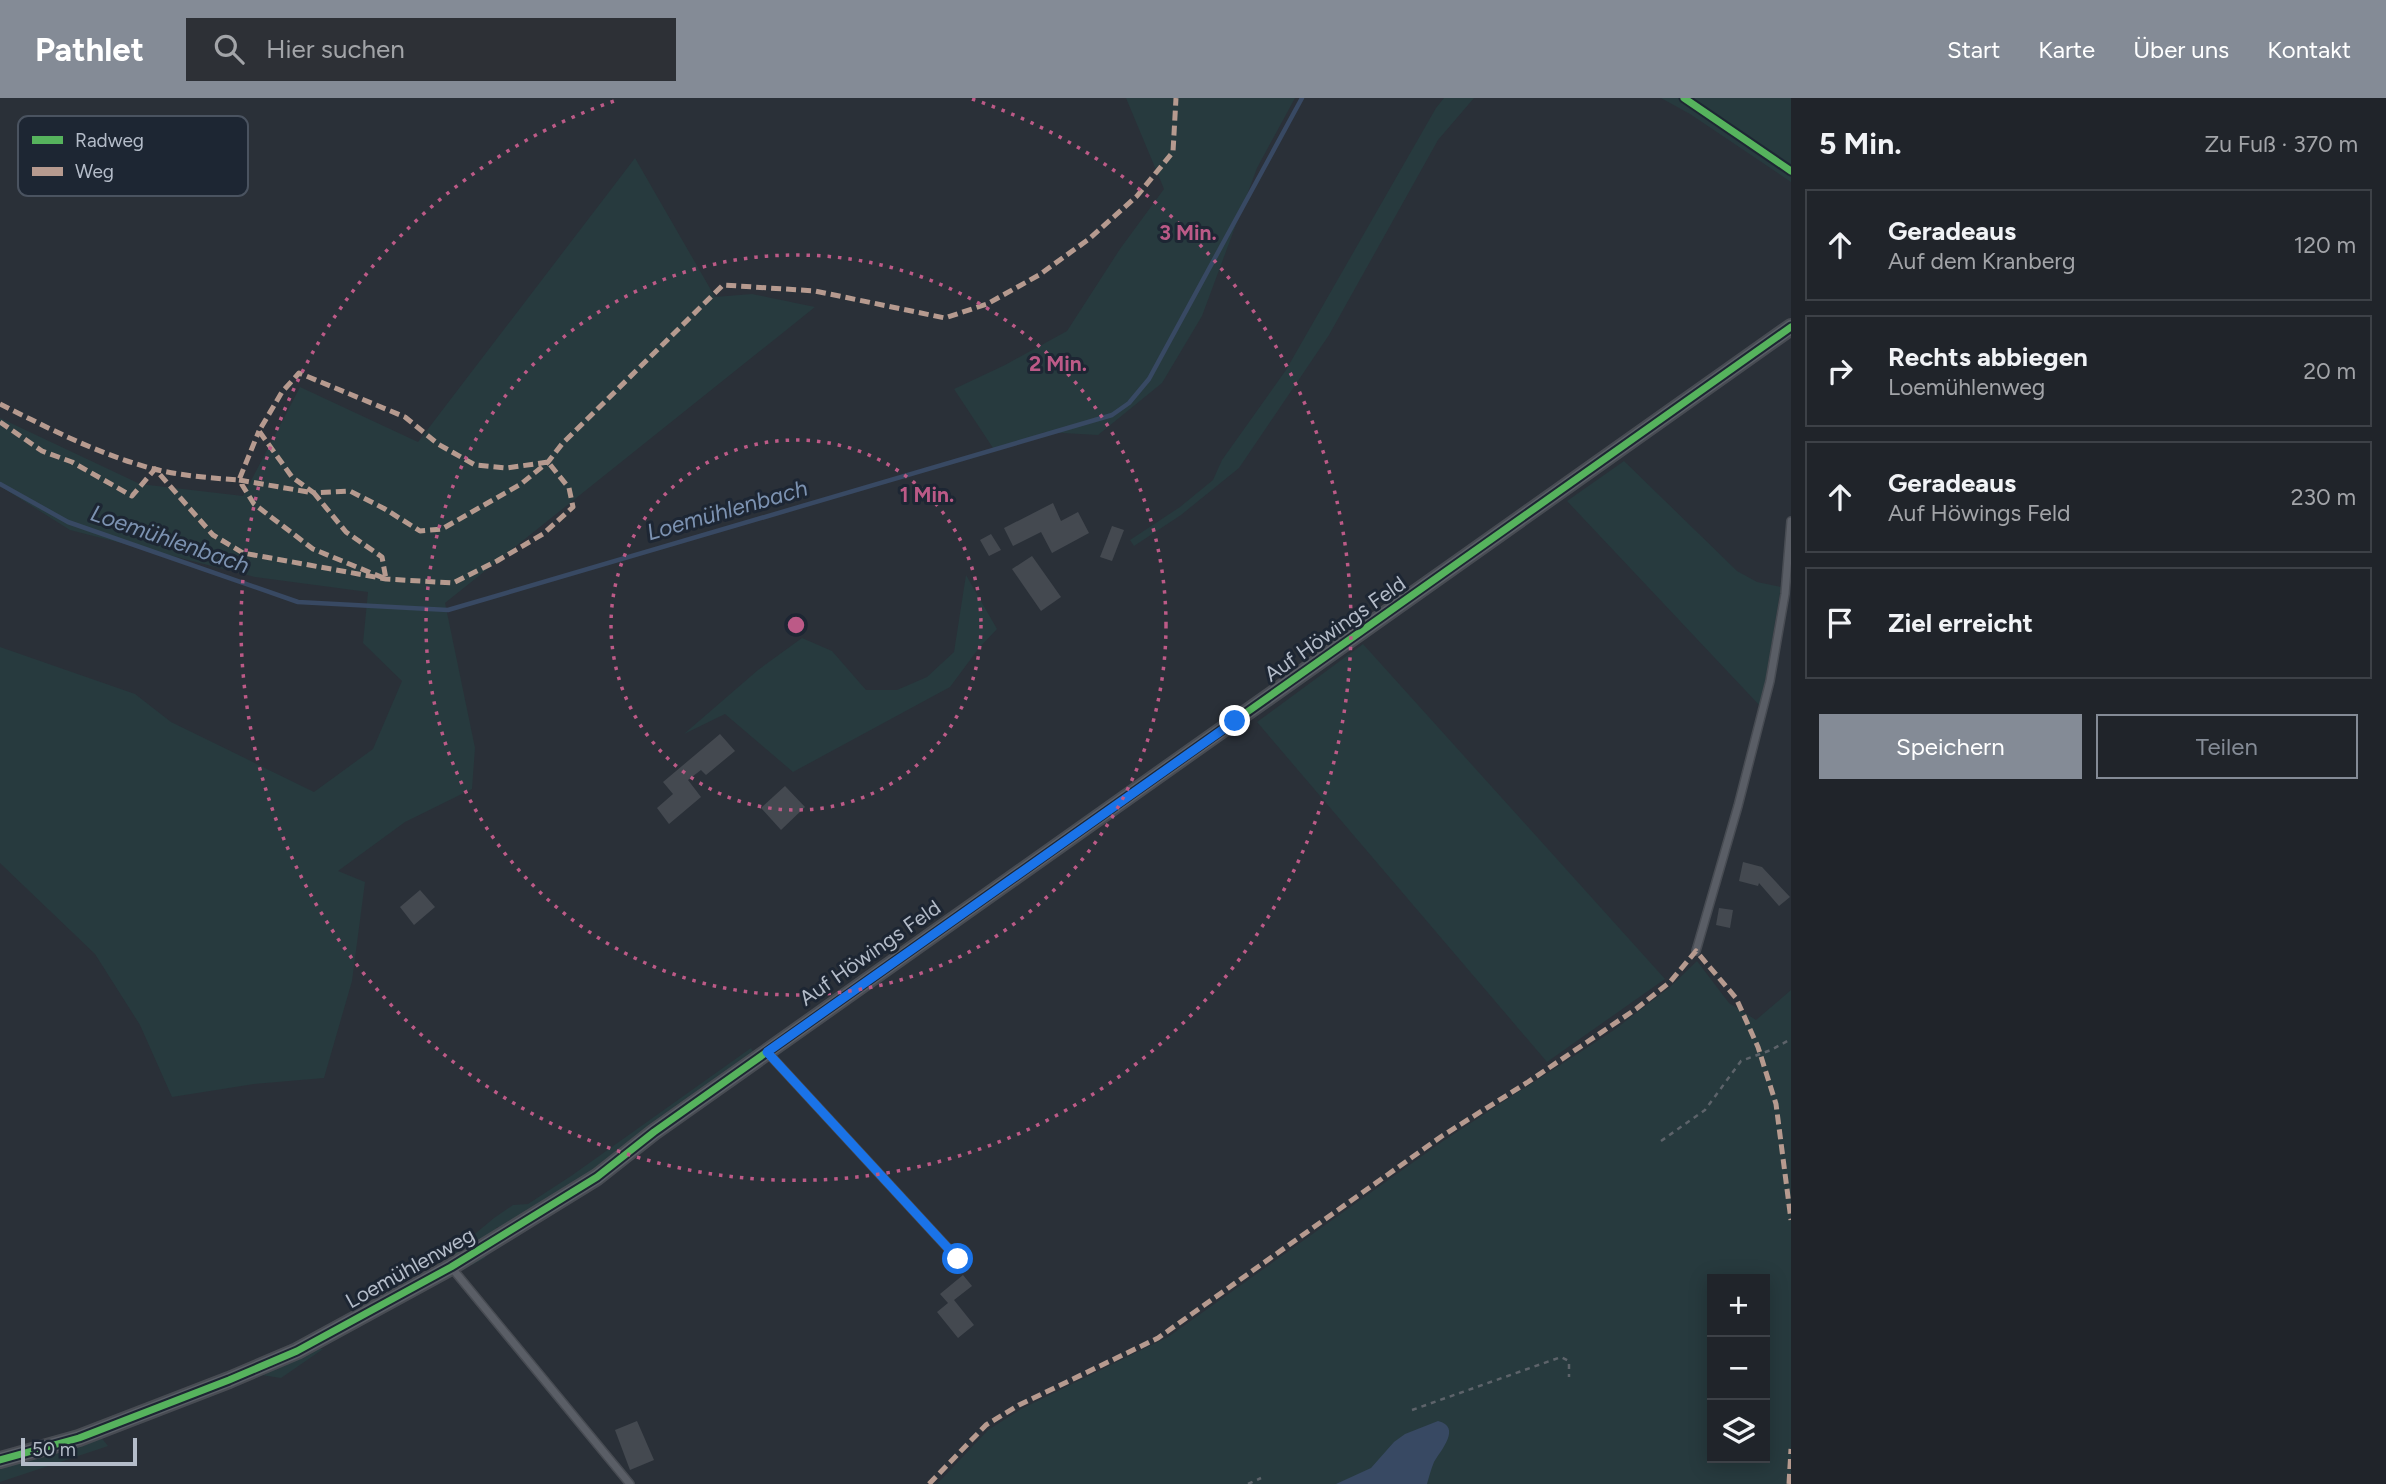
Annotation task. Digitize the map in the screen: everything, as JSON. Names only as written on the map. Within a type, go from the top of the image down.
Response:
[{"type":"street","name":"Auf Höwings Feld","points":[[797,1031],[1791,327]]},
{"type":"street","name":"Loemühlenweg","points":[[0,1460],[79,1438],[297,1351],[452,1267],[597,1177],[654,1132],[797,1031]]},
{"type":"lane","points":[[1684,98],[1791,171]]},
{"type":"lane","points":[[1696,951],[1738,806],[1770,681],[1785,594],[1791,521]]},
{"type":"lane","points":[[767,1052],[958,1259]]},
{"type":"lane","points":[[452,1267],[630,1484]]},
{"type":"path","points":[[1661,1141],[1704,1110],[1741,1061],[1791,1039]]},
{"type":"path","points":[[1412,1410],[1561,1357],[1569,1361],[1569,1377]]},
{"type":"path","points":[[1248,1484],[1261,1478]]},
{"type":"green space","points":[[1126,98],[1295,98],[1257,168],[1202,316],[1162,383],[1098,435],[1045,432],[995,451],[954,389],[1067,331],[1120,249],[1164,189]]},
{"type":"green space","points":[[1444,98],[1474,98],[1438,140],[1329,335],[1239,468],[1181,515],[1134,546],[1130,540],[1180,507],[1213,480],[1222,460],[1286,370]]},
{"type":"green space","points":[[1661,98],[1791,98],[1791,182],[1690,114]]},
{"type":"green space","points":[[635,158],[715,297],[752,294],[815,307],[445,603],[475,748],[472,789],[405,822],[338,871],[365,882],[352,981],[324,1078],[254,1084],[172,1097],[140,1025],[95,954],[0,863],[0,647],[135,694],[171,722],[314,792],[373,749],[402,681],[363,643],[368,592],[255,577],[70,530],[0,486],[0,418],[140,484],[243,496],[300,387],[418,442]]},
{"type":"green space","points":[[1624,461],[1737,571],[1757,582],[1781,587],[1761,707],[1567,501]]},
{"type":"green space","points":[[966,575],[997,629],[950,687],[793,772],[725,714],[684,734],[758,670],[802,638],[832,651],[866,690],[897,690],[927,677],[954,652]]},
{"type":"green space","points":[[1363,644],[1665,979],[1547,1062],[1257,722]]},
{"type":"green space","points":[[1697,961],[1729,1003],[1756,1020],[1791,990],[1791,1484],[937,1484],[988,1430],[1021,1409],[1168,1337],[1443,1141],[1614,1030],[1670,987]]},
{"type":"green space","points":[[751,1048],[760,1065],[596,1183],[528,1228],[497,1227],[485,1258],[472,1265],[451,1254],[494,1218],[513,1205],[528,1204],[571,1176]]},
{"type":"green space","points":[[290,1346],[323,1349],[281,1378],[261,1375],[268,1356]]},
{"type":"green space","points":[[100,1436],[108,1446],[0,1482],[0,1469]]},
{"type":"water","points":[[1438,1421],[1448,1428],[1448,1439],[1434,1462],[1427,1484],[1336,1484],[1371,1468],[1394,1442],[1405,1434]]},
{"type":"building","points":[[1053,503],[1061,521],[1078,512],[1089,533],[1052,553],[1041,532],[1013,546],[1004,528]]},
{"type":"building","points":[[1112,526],[1124,530],[1112,561],[1100,557]]},
{"type":"building","points":[[991,534],[1001,550],[989,556],[980,540]]},
{"type":"building","points":[[1032,556],[1061,597],[1041,611],[1012,569]]},
{"type":"building","points":[[720,734],[735,751],[706,775],[701,770],[688,780],[701,797],[669,824],[657,808],[673,794],[663,782]]},
{"type":"building","points":[[785,786],[805,807],[781,830],[761,808]]},
{"type":"building","points":[[1743,862],[1762,867],[1790,897],[1779,906],[1759,883],[1758,886],[1739,881]]},
{"type":"building","points":[[420,890],[435,907],[414,925],[400,907]]},
{"type":"building","points":[[1719,908],[1733,910],[1730,928],[1716,925]]},
{"type":"building","points":[[963,1275],[972,1286],[954,1300],[974,1325],[958,1338],[937,1312],[948,1303],[940,1294]]},
{"type":"building","points":[[637,1421],[654,1460],[630,1470],[615,1430]]},
{"type":"waterway","name":"Loemühlenbach","points":[[0,484],[68,522],[298,602],[448,610],[1112,415],[1129,403],[1149,379],[1302,98]]},
{"type":"marked path","points":[[548,462],[507,468],[475,465],[438,444],[405,417],[299,373],[282,392],[259,431],[292,477],[314,493],[350,491],[420,531],[442,529],[521,484],[548,462],[562,444],[723,285],[815,291],[945,318],[987,304],[1039,275],[1089,239],[1137,196],[1173,152],[1176,98]]},
{"type":"marked path","points":[[0,404],[76,441],[114,456],[154,469],[196,476],[239,480],[259,431]]},
{"type":"marked path","points":[[0,422],[42,451],[72,462],[132,496],[155,469],[213,535],[243,553],[386,579],[453,583],[543,534],[573,507],[569,488],[548,462]]},
{"type":"marked path","points":[[239,480],[314,493],[346,532],[382,557],[386,579],[313,549],[254,504],[239,480]]},
{"type":"marked path","points":[[929,1484],[986,1425],[1019,1405],[1158,1338],[1442,1136],[1636,1009],[1670,982],[1696,951],[1736,998],[1758,1047],[1776,1104],[1791,1220]]},
{"type":"marked path","points":[[1789,1484],[1791,1449]]},
{"type":"cycle path","points":[[1684,98],[1791,171]]},
{"type":"cycle path","points":[[0,1460],[79,1438],[297,1351],[451,1267],[597,1177],[654,1132],[1791,327]]},
{"type":"route","points":[[958,1259],[767,1052],[1235,721]]}]
